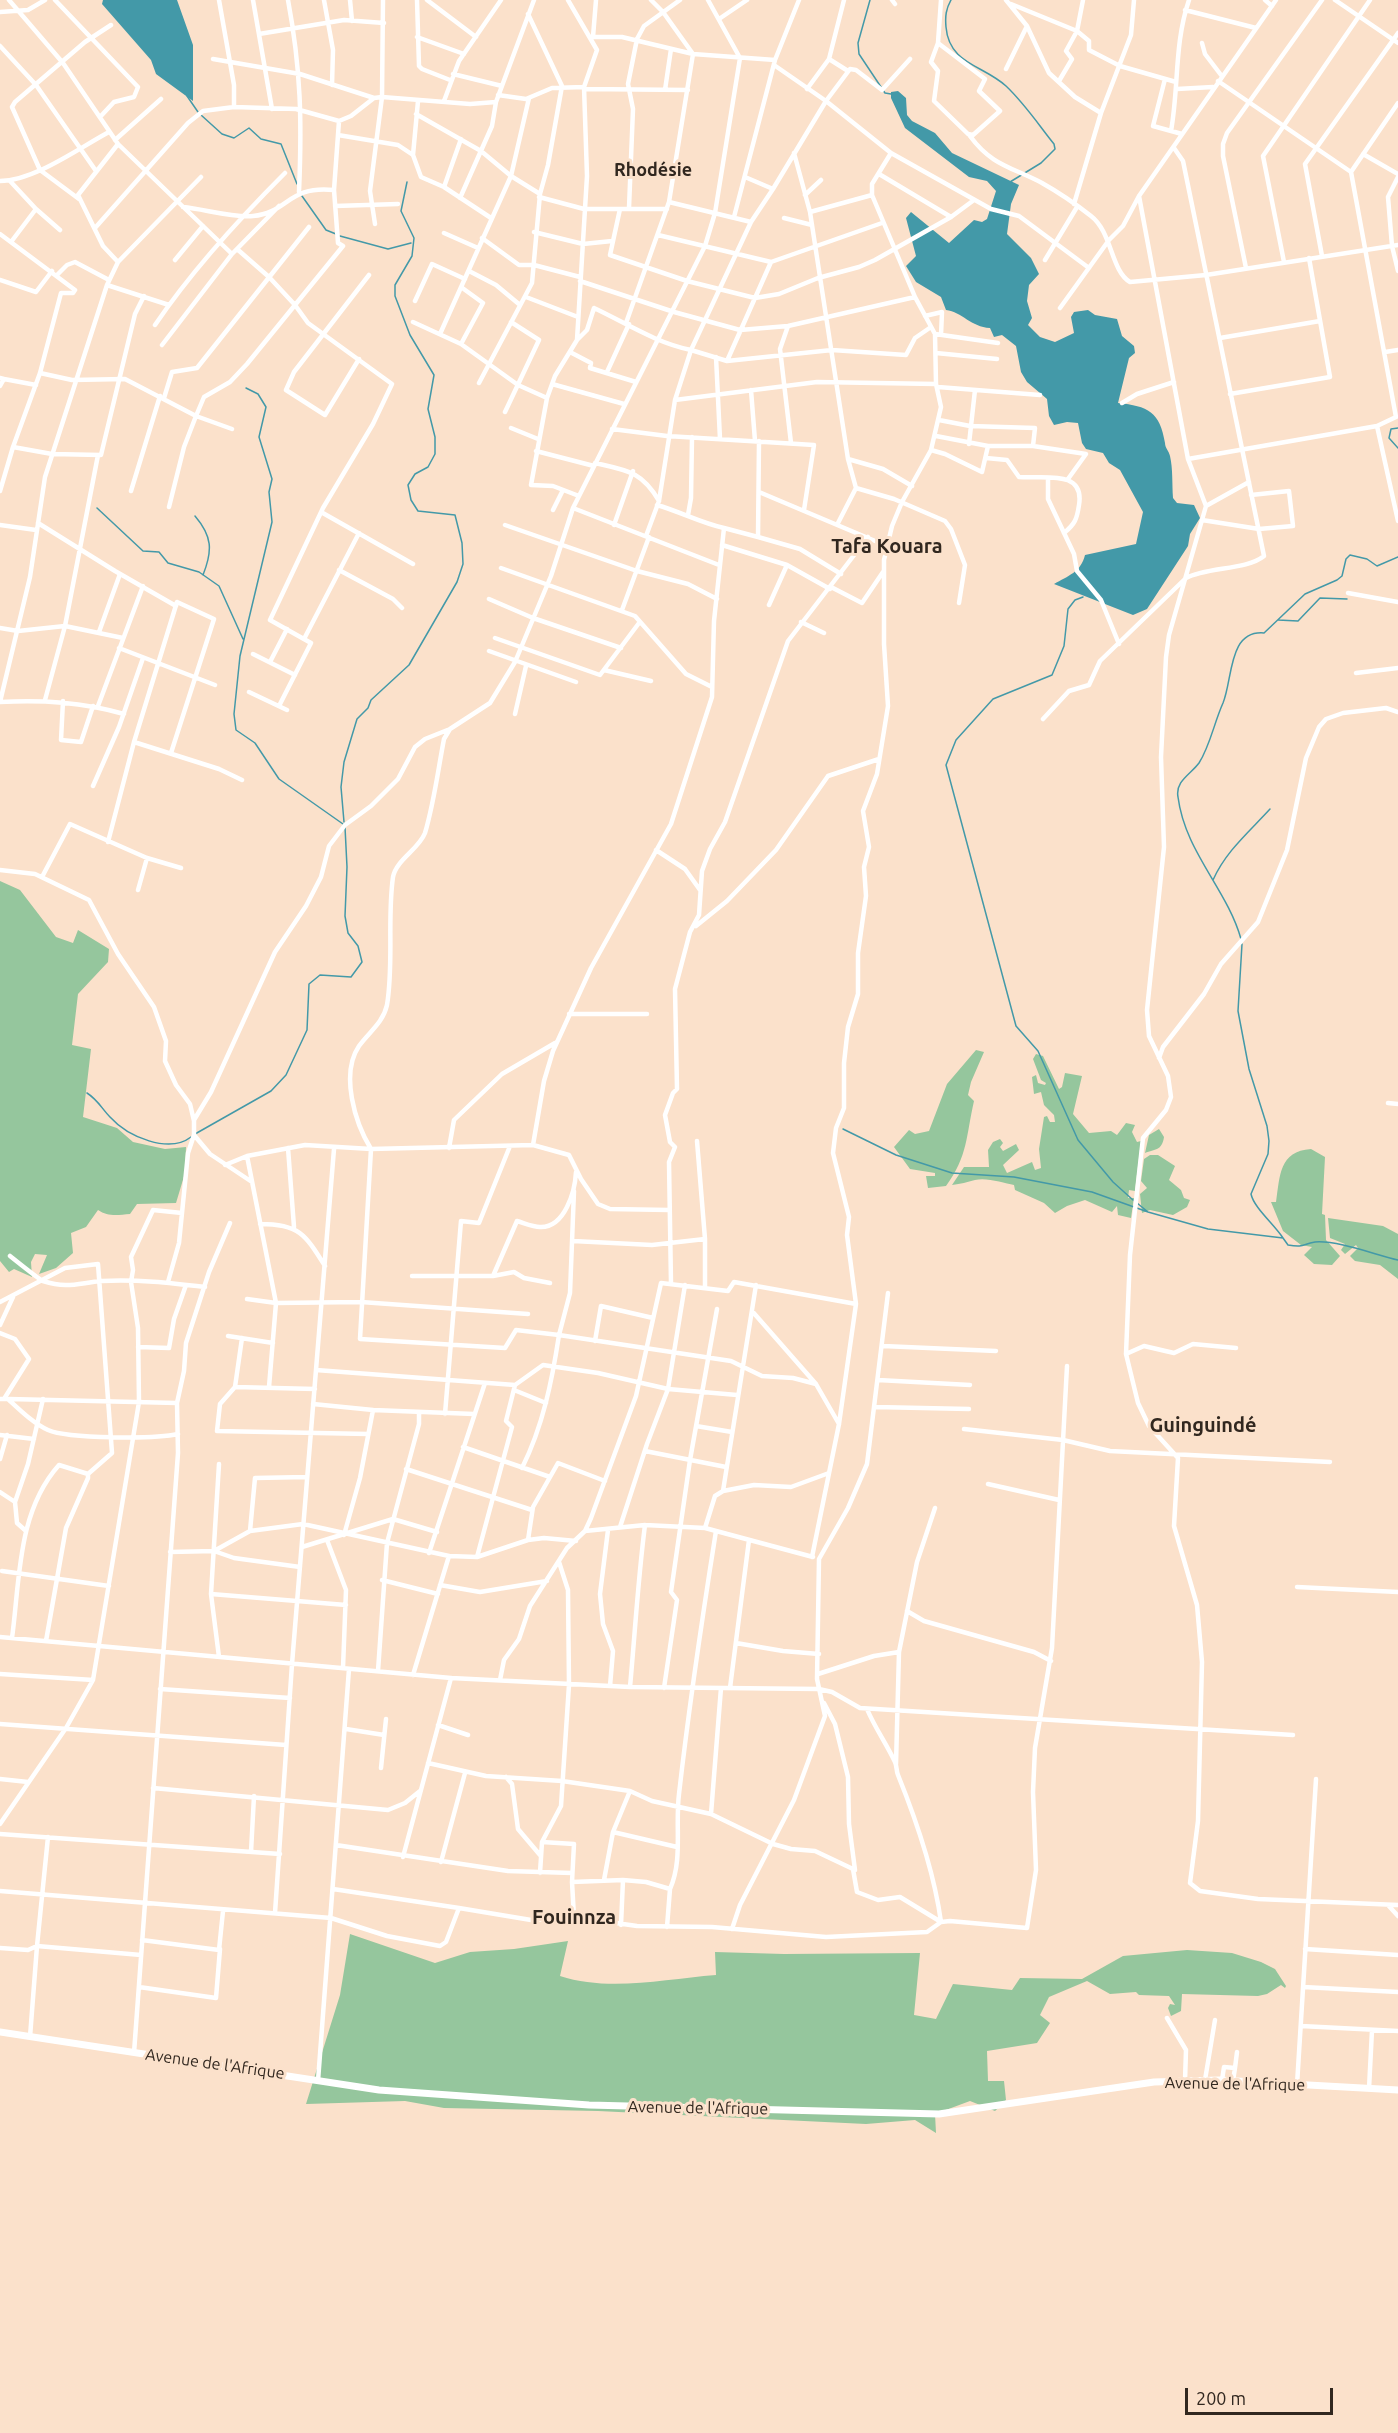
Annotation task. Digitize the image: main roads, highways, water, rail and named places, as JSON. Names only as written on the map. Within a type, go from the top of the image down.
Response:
[{"type":"main road","name":"Avenue de l'Afrique","points":[[0,2032],[262,2070],[318,2081],[421,2094],[589,2105],[903,2115],[939,2114],[1095,2090],[1185,2081],[1222,2080],[1398,2090]]},
{"type":"water","points":[[103,0],[177,0],[193,45],[193,101],[156,74],[151,60],[102,4]]},
{"type":"water","points":[[898,91],[906,98],[907,115],[912,121],[935,133],[952,153],[1019,185],[1011,204],[1007,234],[1031,258],[1039,274],[1029,285],[1027,301],[1032,318],[1028,325],[1040,337],[1055,342],[1074,333],[1071,317],[1074,312],[1088,310],[1095,315],[1117,319],[1122,336],[1134,346],[1135,353],[1129,358],[1118,403],[1145,409],[1156,418],[1170,456],[1173,498],[1177,503],[1194,505],[1200,518],[1190,534],[1188,546],[1147,609],[1133,615],[1054,584],[1077,570],[1085,555],[1136,544],[1143,512],[1120,470],[1109,463],[1103,453],[1086,449],[1082,443],[1078,423],[1067,422],[1054,425],[1049,416],[1047,399],[1027,382],[1021,372],[1016,346],[1002,335],[994,337],[990,328],[977,325],[946,310],[941,297],[916,282],[906,266],[916,256],[906,218],[911,212],[949,243],[974,220],[982,222],[987,219],[996,191],[987,181],[969,177],[905,128],[891,98],[891,92]]},
{"type":"waterway","points":[[870,0],[858,43],[859,54],[885,93],[891,94]]},
{"type":"waterway","points":[[951,0],[946,23],[948,39],[953,49],[968,62],[1006,86],[1054,144],[1055,149],[1041,163],[1010,182]]},
{"type":"waterway","points":[[187,96],[198,112]]},
{"type":"waterway","points":[[201,115],[222,134],[234,138],[249,128],[261,139],[281,144],[297,184]]},
{"type":"waterway","points":[[344,822],[341,787],[344,762],[357,719],[368,708],[371,700],[409,665],[457,582],[463,564],[462,543],[455,515],[418,511],[411,500],[408,485],[415,474],[428,467],[435,454],[435,437],[428,409],[434,375],[410,335],[395,296],[395,285],[412,256],[414,238],[401,211],[407,182]]},
{"type":"waterway","points":[[302,196],[326,230],[336,234]]},
{"type":"waterway","points":[[340,236],[388,249],[411,243]]},
{"type":"waterway","points":[[246,388],[258,394],[266,407],[259,437],[272,479],[269,492],[272,522],[240,656],[234,714],[236,730],[255,743],[279,779],[343,824]]},
{"type":"waterway","points":[[1398,428],[1391,429],[1389,438],[1398,448]]},
{"type":"waterway","points":[[97,508],[143,551],[159,552],[168,563],[199,572],[219,586],[243,639]]},
{"type":"waterway","points":[[195,516],[205,530],[209,544],[203,575]]},
{"type":"waterway","points":[[1241,939],[1235,921],[1189,835],[1182,817],[1178,797],[1179,786],[1199,763],[1206,749],[1226,693],[1234,658],[1244,639],[1252,634],[1264,633],[1305,594],[1337,580],[1342,576],[1346,559],[1350,555],[1367,559],[1377,566],[1398,557]]},
{"type":"waterway","points":[[1083,597],[1075,600],[1068,609],[1064,646],[1052,675],[993,699],[956,740],[946,765],[1016,1026],[1038,1051],[1078,1140],[1113,1182],[1133,1200]]},
{"type":"waterway","points":[[1278,620],[1298,621],[1320,598],[1347,599]]},
{"type":"waterway","points":[[1213,880],[1231,851],[1270,809]]},
{"type":"waterway","points":[[195,1134],[271,1091],[286,1075],[307,1030],[309,984],[320,975],[351,977],[362,962],[358,946],[348,933],[345,916],[347,867],[345,827]]},
{"type":"waterway","points":[[1242,944],[1238,1011],[1249,1069],[1267,1126],[1269,1141],[1268,1154],[1251,1194],[1256,1205],[1283,1238]]},
{"type":"waterway","points":[[87,1093],[118,1124],[138,1137],[172,1144],[191,1137]]},
{"type":"waterway","points":[[843,1129],[896,1155],[952,1173],[1014,1177],[1092,1192],[1148,1212],[1208,1229],[1283,1238],[1288,1245],[1294,1246],[1315,1242],[1334,1243],[1398,1260]]},
{"type":"waterway","points":[[1137,1203],[1148,1212]]},
{"type":"district","name":"Rhodésie","points":[[653,170]]},
{"type":"district","name":"Tafa Kouara","points":[[887,546]]},
{"type":"district","name":"Guinguindé","points":[[1203,1425]]},
{"type":"district","name":"Fouinnza","points":[[574,1917]]}]
